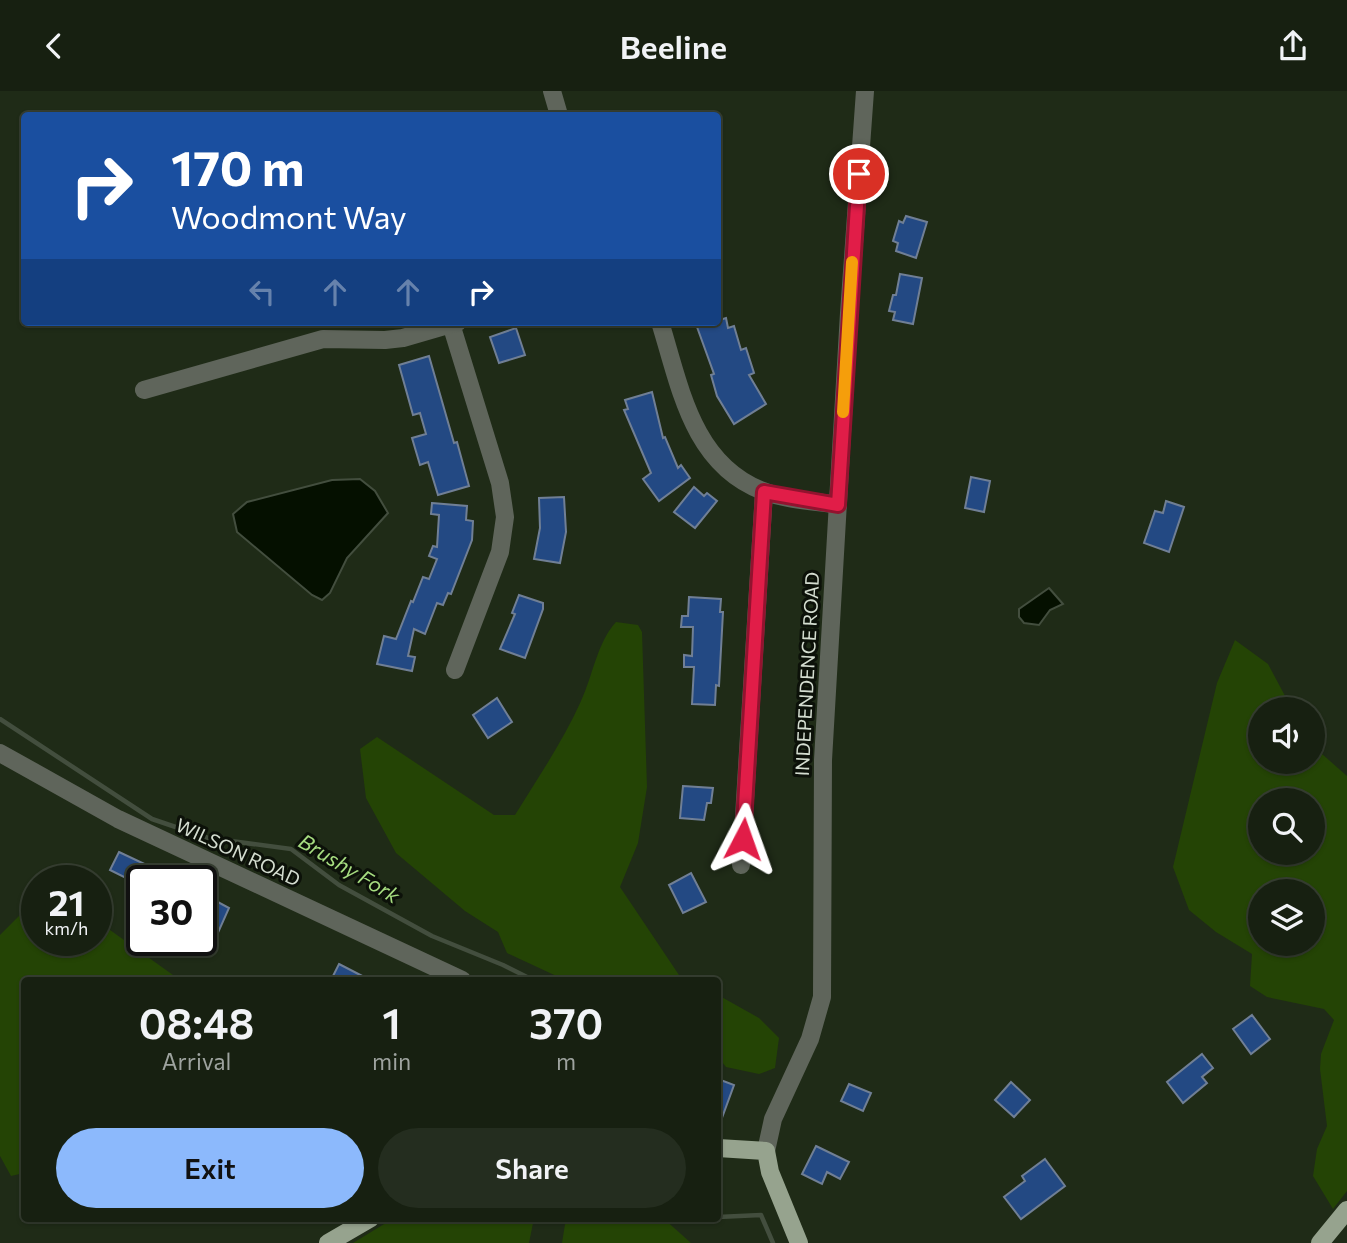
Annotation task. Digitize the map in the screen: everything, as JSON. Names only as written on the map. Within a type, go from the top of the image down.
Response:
[{"type":"main road","points":[[721,1148],[765,1151],[770,1172],[799,1243]]},
{"type":"main road","points":[[1320,1243],[1347,1210]]},
{"type":"main road","points":[[328,1243],[364,1222]]},
{"type":"street","points":[[552,91],[558,112]]},
{"type":"street","name":"INDEPENDENCE ROAD","points":[[765,1151],[773,1119],[810,1039],[822,997],[823,760],[865,91]]},
{"type":"street","points":[[144,390],[323,339],[385,340],[444,326]]},
{"type":"street","points":[[455,670],[500,552],[505,517],[497,470],[456,326]]},
{"type":"street","points":[[661,326],[698,436],[725,468],[764,492],[838,505]]},
{"type":"street","points":[[741,865],[764,492]]},
{"type":"street","name":"WILSON ROAD","points":[[0,753],[118,820],[456,977]]},
{"type":"green space","points":[[616,622],[638,625],[642,632],[647,787],[638,843],[620,887],[679,975],[683,977],[559,977],[507,953],[498,932],[465,911],[396,853],[366,798],[360,749],[377,737],[494,815],[515,815],[574,716],[610,630]]},
{"type":"green space","points":[[1235,640],[1268,664],[1286,697],[1248,697],[1248,774],[1325,774],[1325,757],[1347,776],[1347,1191],[1333,1209],[1313,1176],[1317,1149],[1327,1126],[1320,1069],[1321,1054],[1334,1020],[1324,1009],[1267,997],[1250,986],[1252,956],[1325,956],[1325,879],[1248,879],[1248,952],[1216,932],[1189,910],[1173,867],[1217,683]]},
{"type":"green space","points":[[21,914],[21,956],[112,956],[112,931],[126,941],[126,956],[146,956],[176,977],[21,977],[21,1174],[11,1176],[0,1156],[0,935]]},
{"type":"green space","points":[[721,997],[759,1018],[779,1038],[775,1068],[759,1074],[726,1067],[721,1061]]},
{"type":"green space","points":[[387,1222],[533,1222],[529,1243],[353,1243]]},
{"type":"green space","points":[[565,1222],[667,1222],[691,1243],[562,1243]]},
{"type":"shaded area","points":[[360,479],[375,491],[388,513],[347,558],[330,593],[322,600],[312,595],[237,532],[233,514],[247,502],[332,480]]},
{"type":"shaded area","points":[[1049,588],[1063,604],[1050,610],[1039,625],[1024,623],[1019,617],[1019,609]]},
{"type":"building","points":[[906,216],[927,222],[916,258],[896,251],[898,243],[893,241],[899,221],[903,223]]},
{"type":"building","points":[[900,274],[922,278],[913,324],[893,320],[895,312],[889,311],[893,295],[896,295]]},
{"type":"building","points":[[726,318],[728,328],[734,326],[741,350],[746,348],[754,373],[749,375],[766,404],[734,424],[717,396],[711,375],[714,374],[697,327],[721,326],[721,320]]},
{"type":"building","points":[[516,328],[525,355],[499,363],[490,337]]},
{"type":"building","points":[[429,356],[469,486],[438,495],[428,462],[420,465],[412,438],[426,434],[420,413],[413,415],[399,365]]},
{"type":"building","points":[[652,392],[663,438],[665,437],[678,468],[681,465],[690,478],[659,501],[643,479],[651,473],[624,410],[628,409],[625,400]]},
{"type":"building","points":[[971,477],[990,481],[984,512],[965,508]]},
{"type":"building","points":[[694,487],[704,496],[707,493],[717,501],[695,528],[674,512]]},
{"type":"building","points":[[564,497],[566,532],[560,563],[534,559],[540,528],[539,498]]},
{"type":"building","points":[[1166,501],[1184,507],[1169,552],[1144,543],[1155,511],[1163,513]]},
{"type":"building","points":[[432,503],[467,506],[466,520],[473,521],[472,540],[451,594],[448,593],[443,605],[437,603],[425,634],[414,629],[408,656],[415,657],[412,671],[377,664],[384,636],[396,639],[423,577],[429,579],[437,559],[429,556],[433,546],[437,547],[439,515],[431,514]]},
{"type":"building","points":[[519,595],[543,603],[525,658],[500,649],[515,614],[512,613]]},
{"type":"building","points":[[689,597],[721,599],[720,612],[723,612],[719,686],[716,685],[715,705],[692,704],[694,667],[684,667],[684,655],[692,656],[693,627],[681,627],[682,616],[688,616]]},
{"type":"building","points":[[497,698],[512,722],[488,738],[473,715]]},
{"type":"building","points":[[683,786],[713,788],[711,803],[707,803],[704,820],[680,818]]},
{"type":"building","points":[[119,852],[147,865],[126,865],[126,878],[112,871]]},
{"type":"building","points":[[691,873],[706,902],[683,913],[669,885]]},
{"type":"building","points":[[217,902],[229,908],[217,935]]},
{"type":"building","points":[[339,964],[364,977],[332,977]]},
{"type":"building","points":[[1252,1015],[1270,1039],[1251,1054],[1233,1029]]},
{"type":"building","points":[[1202,1054],[1213,1068],[1202,1077],[1207,1083],[1183,1103],[1167,1082]]},
{"type":"building","points":[[721,1080],[734,1085],[721,1121]]},
{"type":"building","points":[[1011,1082],[1030,1100],[1014,1117],[995,1100]]},
{"type":"building","points":[[849,1084],[871,1093],[863,1111],[841,1101]]},
{"type":"building","points":[[816,1146],[849,1162],[840,1179],[827,1172],[822,1184],[802,1174]]},
{"type":"building","points":[[1045,1159],[1065,1186],[1021,1219],[1004,1197],[1025,1181],[1022,1176]]},
{"type":"waterway","name":"Brushy Fork","points":[[0,719],[152,819],[208,838],[291,849],[339,885],[432,936],[527,977]]},
{"type":"waterway","name":"Brushy Fork","points":[[721,1217],[761,1215],[773,1243]]},
{"type":"slow traffic","points":[[843,412],[852,262]]},
{"type":"route","points":[[743,839],[764,492],[838,505],[859,174]]}]
